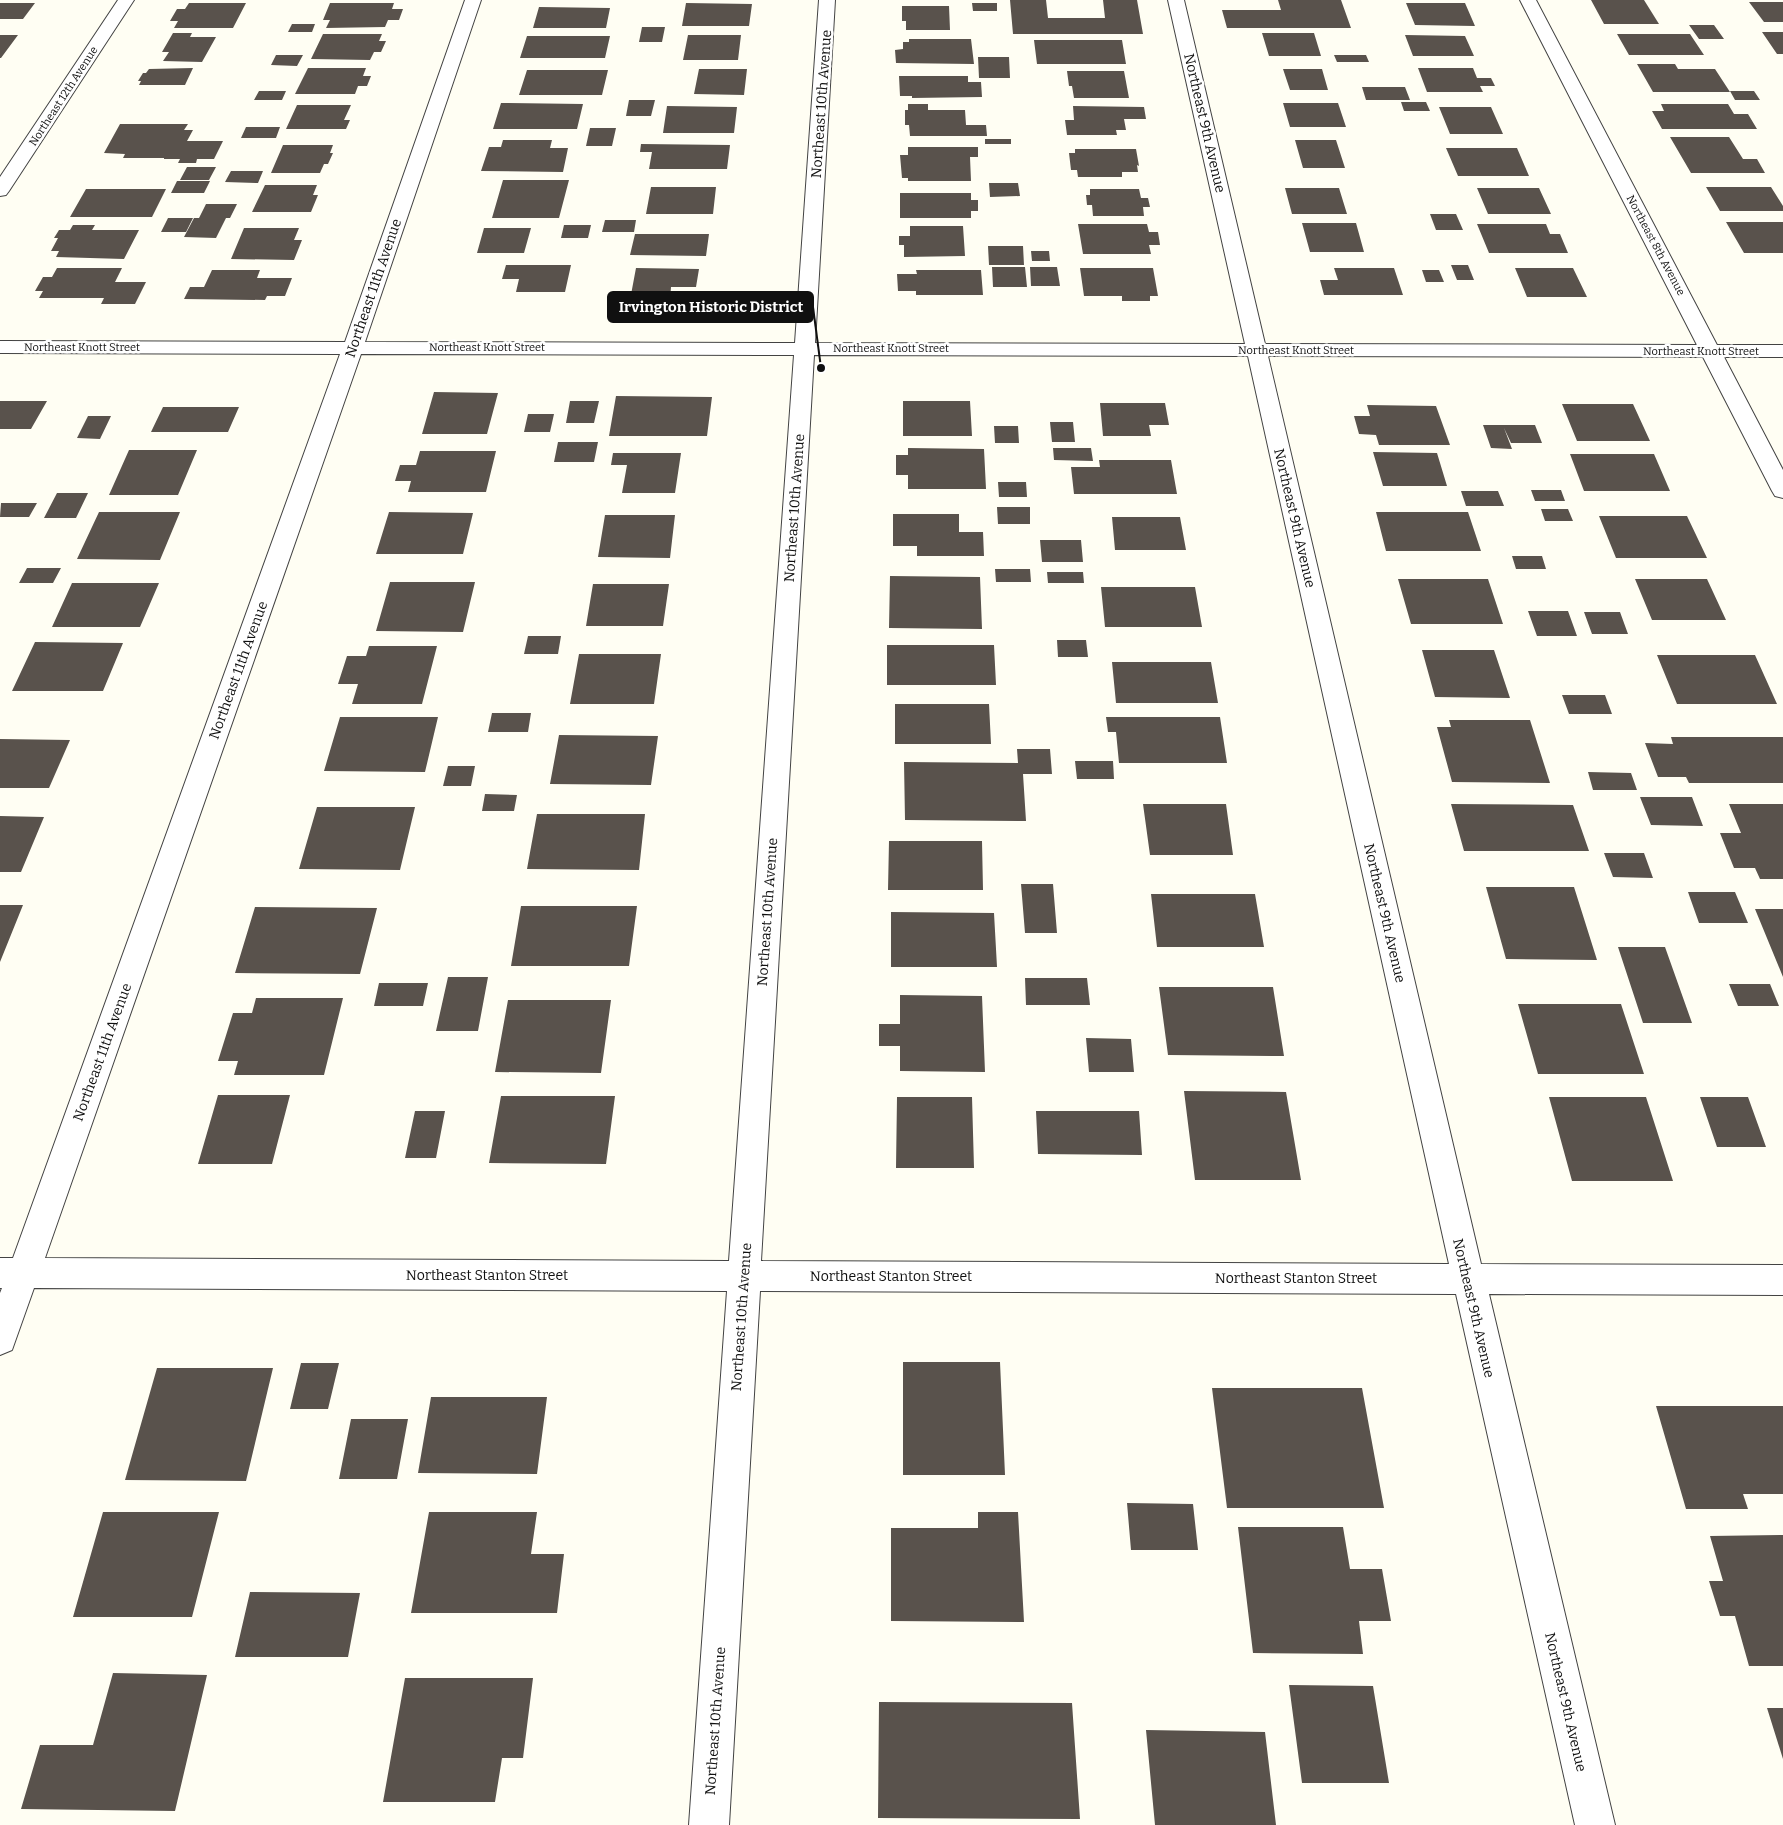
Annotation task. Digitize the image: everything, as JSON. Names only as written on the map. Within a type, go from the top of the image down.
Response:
[{"type":"street","name":"Northeast 12th Avenue","points":[[0,191],[126,0]]},
{"type":"street","name":"Northeast 11th Avenue","points":[[0,1339],[12,1273],[353,347],[473,0]]},
{"type":"street","name":"Northeast 10th Avenue","points":[[709,1825],[827,0]]},
{"type":"street","name":"Northeast 9th Avenue","points":[[1176,0],[1467,1279],[1595,1825]]},
{"type":"street","name":"Northeast 8th Avenue","points":[[1528,0],[1783,491]]},
{"type":"street","name":"Northeast Knott Street","points":[[0,347],[1783,351]]},
{"type":"street","name":"Northeast Stanton Street","points":[[12,1273],[1783,1280]]},
{"type":"building","points":[[1010,0],[1046,0],[1048,18],[1105,18],[1103,0],[1137,0],[1143,34],[1013,34]]},
{"type":"building","points":[[1278,0],[1341,0],[1351,28],[1227,28],[1222,10],[1281,10]]},
{"type":"building","points":[[1591,0],[1644,0],[1659,24],[1604,24]]},
{"type":"building","points":[[1749,2],[1783,2],[1783,22],[1764,22]]},
{"type":"building","points":[[0,3],[35,3],[23,19],[0,19]]},
{"type":"building","points":[[189,3],[246,3],[233,28],[174,28],[178,21],[170,21],[177,9],[185,9]]},
{"type":"building","points":[[330,3],[394,3],[392,9],[403,9],[399,20],[388,20],[385,27],[326,28],[330,20],[323,20]]},
{"type":"building","points":[[686,3],[752,4],[749,26],[682,26]]},
{"type":"building","points":[[972,3],[997,3],[997,11],[973,11]]},
{"type":"building","points":[[1406,3],[1465,3],[1475,26],[1415,25]]},
{"type":"building","points":[[902,6],[949,6],[950,30],[906,30],[906,21],[902,21]]},
{"type":"building","points":[[539,7],[610,8],[606,28],[533,28]]},
{"type":"building","points":[[292,24],[315,24],[312,32],[288,32]]},
{"type":"building","points":[[1689,25],[1714,25],[1724,39],[1699,39]]},
{"type":"building","points":[[642,27],[665,27],[662,42],[639,42]]},
{"type":"building","points":[[1762,32],[1783,32],[1783,54],[1777,54]]},
{"type":"building","points":[[173,33],[192,33],[190,37],[216,37],[202,62],[163,61],[169,52],[162,52]]},
{"type":"building","points":[[1262,33],[1314,33],[1321,56],[1269,56]]},
{"type":"building","points":[[323,34],[382,34],[379,41],[386,41],[381,52],[374,52],[370,60],[311,59]]},
{"type":"building","points":[[1617,34],[1690,34],[1704,55],[1629,55]]},
{"type":"building","points":[[0,35],[18,35],[1,58],[0,58]]},
{"type":"building","points":[[688,35],[741,35],[738,60],[683,60]]},
{"type":"building","points":[[1405,35],[1465,36],[1474,56],[1413,56]]},
{"type":"building","points":[[527,36],[610,36],[605,58],[520,58]]},
{"type":"building","points":[[909,39],[971,39],[974,64],[896,63],[895,50],[903,49],[903,42],[909,42]]},
{"type":"building","points":[[1034,40],[1122,40],[1126,64],[1037,64]]},
{"type":"building","points":[[276,55],[303,55],[297,66],[271,65]]},
{"type":"building","points":[[1334,55],[1366,55],[1369,62],[1337,62]]},
{"type":"building","points":[[978,57],[1009,57],[1010,78],[979,78]]},
{"type":"building","points":[[1637,64],[1675,64],[1678,69],[1715,69],[1730,92],[1653,92]]},
{"type":"building","points":[[193,68],[185,85],[139,85],[141,81],[138,81],[143,73],[146,73],[149,69]]},
{"type":"building","points":[[308,68],[366,68],[363,76],[371,76],[367,86],[358,86],[355,94],[295,94]]},
{"type":"building","points":[[1418,68],[1473,68],[1477,78],[1491,78],[1495,86],[1480,86],[1483,92],[1427,92]]},
{"type":"building","points":[[699,69],[747,69],[744,95],[694,94]]},
{"type":"building","points":[[1283,69],[1322,69],[1328,90],[1290,90]]},
{"type":"building","points":[[527,70],[608,70],[602,95],[519,95]]},
{"type":"building","points":[[1067,71],[1124,71],[1129,98],[1074,98],[1072,86],[1069,86]]},
{"type":"building","points":[[899,76],[968,76],[968,82],[981,82],[982,97],[912,98],[912,96],[900,96]]},
{"type":"building","points":[[1362,87],[1405,87],[1410,100],[1366,100]]},
{"type":"building","points":[[259,91],[286,91],[282,100],[254,100]]},
{"type":"building","points":[[1730,91],[1754,91],[1760,100],[1735,100]]},
{"type":"building","points":[[629,100],[655,100],[651,116],[626,116]]},
{"type":"building","points":[[1401,102],[1426,102],[1430,111],[1404,111]]},
{"type":"building","points":[[501,103],[583,104],[577,129],[493,129]]},
{"type":"building","points":[[1283,103],[1338,103],[1346,127],[1290,127]]},
{"type":"building","points":[[908,104],[928,104],[928,110],[965,110],[966,125],[986,125],[987,136],[910,136],[909,125],[905,125],[905,110],[908,110]]},
{"type":"building","points":[[1661,104],[1728,104],[1734,114],[1748,114],[1757,129],[1662,129],[1652,111],[1664,111]]},
{"type":"building","points":[[297,105],[351,105],[344,120],[350,120],[346,129],[286,129]]},
{"type":"building","points":[[667,106],[737,107],[734,133],[663,133]]},
{"type":"building","points":[[1073,106],[1144,107],[1146,119],[1124,119],[1126,130],[1116,130],[1117,135],[1067,135],[1065,120],[1074,120]]},
{"type":"building","points":[[1439,107],[1491,107],[1503,134],[1450,134]]},
{"type":"building","points":[[120,124],[188,124],[184,130],[193,130],[187,141],[223,141],[214,159],[197,159],[196,163],[178,163],[180,159],[123,158],[125,154],[104,153]]},
{"type":"building","points":[[246,127],[280,127],[276,138],[241,138]]},
{"type":"building","points":[[590,128],[616,128],[612,146],[586,146]]},
{"type":"building","points":[[1670,137],[1729,137],[1743,159],[1757,159],[1765,173],[1691,173]]},
{"type":"building","points":[[985,139],[1011,139],[1011,144],[985,144]]},
{"type":"building","points":[[503,140],[552,140],[550,148],[568,148],[563,172],[481,171],[489,147],[501,147]]},
{"type":"building","points":[[1295,140],[1336,140],[1345,168],[1303,168]]},
{"type":"building","points":[[641,144],[730,145],[727,169],[649,169],[652,152],[640,152]]},
{"type":"building","points":[[283,145],[333,145],[330,153],[333,153],[328,164],[324,164],[320,173],[271,173]]},
{"type":"building","points":[[908,147],[978,147],[978,157],[970,157],[971,181],[908,181],[908,178],[902,178],[900,155],[908,155]]},
{"type":"building","points":[[1446,148],[1517,148],[1529,176],[1458,176]]},
{"type":"building","points":[[1075,149],[1136,149],[1139,166],[1137,165],[1138,172],[1122,172],[1122,177],[1078,177],[1077,170],[1071,170],[1069,153],[1075,153]]},
{"type":"building","points":[[187,167],[216,167],[209,180],[180,180]]},
{"type":"building","points":[[231,171],[263,171],[258,183],[225,182]]},
{"type":"building","points":[[503,180],[569,180],[559,218],[492,218]]},
{"type":"building","points":[[177,181],[210,181],[204,193],[171,193]]},
{"type":"building","points":[[989,183],[1018,183],[1020,196],[990,197]]},
{"type":"building","points":[[265,185],[317,185],[313,195],[318,195],[311,212],[252,212]]},
{"type":"building","points":[[651,187],[716,187],[713,214],[646,214]]},
{"type":"building","points":[[1706,187],[1771,187],[1783,206],[1783,211],[1720,211]]},
{"type":"building","points":[[1285,188],[1339,188],[1347,214],[1292,214]]},
{"type":"building","points":[[1477,188],[1539,188],[1551,214],[1488,214]]},
{"type":"building","points":[[86,189],[166,189],[152,217],[70,217]]},
{"type":"building","points":[[1090,189],[1139,189],[1141,198],[1148,198],[1150,207],[1143,207],[1144,216],[1093,216],[1092,205],[1087,205],[1086,195],[1090,195]]},
{"type":"building","points":[[900,193],[971,193],[971,200],[978,200],[978,211],[971,211],[971,218],[900,218]]},
{"type":"building","points":[[206,204],[237,204],[230,218],[226,218],[216,238],[184,237],[194,218],[199,218]]},
{"type":"building","points":[[1430,214],[1456,214],[1463,230],[1436,230]]},
{"type":"building","points":[[168,218],[193,218],[186,232],[161,232]]},
{"type":"building","points":[[605,220],[636,220],[634,232],[602,232]]},
{"type":"building","points":[[1726,222],[1783,222],[1783,253],[1744,253]]},
{"type":"building","points":[[1302,223],[1356,223],[1364,252],[1310,252]]},
{"type":"building","points":[[1078,224],[1147,224],[1149,232],[1158,232],[1160,245],[1149,245],[1151,254],[1083,254]]},
{"type":"building","points":[[1477,224],[1546,224],[1550,234],[1560,234],[1568,253],[1489,253]]},
{"type":"building","points":[[73,225],[95,225],[92,230],[139,230],[124,259],[56,257],[59,251],[51,251],[58,238],[54,238],[59,230],[70,230]]},
{"type":"building","points":[[564,225],[591,225],[588,238],[561,238]]},
{"type":"building","points":[[910,226],[963,226],[965,256],[904,257],[904,245],[899,245],[899,236],[910,236]]},
{"type":"building","points":[[244,228],[299,228],[294,240],[302,240],[294,260],[231,259]]},
{"type":"building","points":[[484,228],[531,228],[524,253],[477,253]]},
{"type":"building","points":[[635,234],[709,234],[706,256],[630,255]]},
{"type":"building","points":[[988,246],[1023,246],[1024,265],[989,265]]},
{"type":"building","points":[[1031,251],[1049,251],[1050,261],[1032,261]]},
{"type":"building","points":[[506,265],[571,265],[565,292],[516,292],[519,279],[502,279]]},
{"type":"building","points":[[1451,265],[1468,265],[1474,280],[1457,280]]},
{"type":"building","points":[[992,267],[1025,267],[1027,287],[993,287]]},
{"type":"building","points":[[1030,267],[1057,267],[1060,286],[1031,286]]},
{"type":"building","points":[[57,268],[122,268],[115,282],[146,282],[135,304],[101,304],[104,298],[39,298],[43,291],[35,291],[43,277],[52,277]]},
{"type":"building","points":[[636,268],[699,269],[696,287],[671,287],[670,300],[630,300]]},
{"type":"building","points":[[1080,268],[1153,268],[1158,296],[1150,296],[1150,301],[1122,301],[1122,296],[1084,296]]},
{"type":"building","points":[[1334,268],[1394,268],[1403,295],[1324,295],[1320,280],[1338,280]]},
{"type":"building","points":[[1515,268],[1573,268],[1587,297],[1527,297]]},
{"type":"building","points":[[212,270],[260,270],[257,278],[292,278],[285,296],[267,296],[265,300],[184,299],[190,287],[204,287]]},
{"type":"building","points":[[916,270],[981,270],[983,295],[916,295],[916,291],[898,291],[897,274],[917,274]]},
{"type":"building","points":[[1422,270],[1439,270],[1444,282],[1426,282]]},
{"type":"building","points":[[434,392],[498,393],[487,434],[422,434]]},
{"type":"building","points":[[616,396],[712,397],[707,436],[609,436]]},
{"type":"building","points":[[0,401],[47,401],[31,429],[0,429]]},
{"type":"building","points":[[570,401],[599,401],[594,423],[566,423]]},
{"type":"building","points":[[903,401],[970,401],[972,436],[903,436]]},
{"type":"building","points":[[1100,403],[1165,403],[1169,425],[1149,425],[1151,436],[1103,436]]},
{"type":"building","points":[[1562,404],[1633,404],[1650,441],[1577,441]]},
{"type":"building","points":[[1367,405],[1436,406],[1450,445],[1379,445],[1376,435],[1359,434],[1354,416],[1370,416]]},
{"type":"building","points":[[163,407],[239,407],[228,432],[151,432]]},
{"type":"building","points":[[528,414],[554,414],[550,432],[524,432]]},
{"type":"building","points":[[88,416],[111,416],[100,439],[77,438]]},
{"type":"building","points":[[1050,422],[1073,422],[1075,442],[1052,442]]},
{"type":"building","points":[[1483,425],[1535,425],[1542,443],[1511,443],[1504,428],[1512,449],[1491,448]]},
{"type":"building","points":[[994,426],[1018,426],[1019,443],[995,443]]},
{"type":"building","points":[[558,442],[598,442],[594,462],[554,462]]},
{"type":"building","points":[[908,448],[984,449],[986,489],[908,489],[908,475],[896,475],[896,455],[908,455]]},
{"type":"building","points":[[1053,448],[1091,448],[1093,461],[1054,460]]},
{"type":"building","points":[[129,450],[197,450],[178,495],[109,495]]},
{"type":"building","points":[[420,451],[496,451],[486,492],[408,492],[411,481],[395,481],[400,465],[416,465]]},
{"type":"building","points":[[1373,452],[1437,453],[1447,486],[1383,486]]},
{"type":"building","points":[[613,453],[681,453],[675,493],[622,493],[627,465],[611,465]]},
{"type":"building","points":[[1570,454],[1654,454],[1670,491],[1584,491]]},
{"type":"building","points":[[1099,460],[1171,460],[1177,494],[1074,494],[1071,467],[1100,467]]},
{"type":"building","points":[[998,482],[1026,482],[1027,497],[999,497]]},
{"type":"building","points":[[1531,490],[1561,490],[1565,501],[1535,501]]},
{"type":"building","points":[[1461,491],[1498,491],[1504,506],[1466,506]]},
{"type":"building","points":[[57,493],[88,493],[76,518],[44,518]]},
{"type":"building","points":[[1,503],[37,503],[29,517],[0,517]]},
{"type":"building","points":[[997,507],[1030,507],[1030,524],[998,524]]},
{"type":"building","points":[[1541,509],[1568,509],[1573,521],[1545,521]]},
{"type":"building","points":[[99,512],[180,512],[160,560],[77,559]]},
{"type":"building","points":[[389,512],[473,513],[463,554],[376,554]]},
{"type":"building","points":[[1376,512],[1468,512],[1481,551],[1386,551]]},
{"type":"building","points":[[893,514],[959,514],[959,532],[983,532],[984,556],[917,556],[917,546],[893,546]]},
{"type":"building","points":[[605,515],[675,515],[670,558],[598,557]]},
{"type":"building","points":[[1599,516],[1687,516],[1707,558],[1616,558]]},
{"type":"building","points":[[1112,517],[1180,517],[1186,550],[1115,550]]},
{"type":"building","points":[[1040,540],[1081,540],[1083,562],[1042,562]]},
{"type":"building","points":[[1512,556],[1542,556],[1546,569],[1516,569]]},
{"type":"building","points":[[27,568],[61,568],[53,583],[19,583]]},
{"type":"building","points":[[995,569],[1030,569],[1031,582],[996,582]]},
{"type":"building","points":[[1047,572],[1083,572],[1084,583],[1048,583]]},
{"type":"building","points":[[890,576],[980,577],[982,629],[889,628]]},
{"type":"building","points":[[1398,579],[1488,579],[1503,624],[1411,624]]},
{"type":"building","points":[[1635,579],[1707,579],[1726,620],[1652,620]]},
{"type":"building","points":[[390,582],[475,582],[463,632],[376,631]]},
{"type":"building","points":[[72,583],[159,583],[140,627],[52,627]]},
{"type":"building","points":[[593,584],[669,584],[663,626],[586,626]]},
{"type":"building","points":[[1101,587],[1195,587],[1202,627],[1105,627]]},
{"type":"building","points":[[1528,611],[1568,611],[1577,636],[1537,636]]},
{"type":"building","points":[[1584,612],[1620,612],[1628,634],[1592,634]]},
{"type":"building","points":[[528,636],[561,636],[558,654],[524,654]]},
{"type":"building","points":[[1057,640],[1086,640],[1088,657],[1058,657]]},
{"type":"building","points":[[35,642],[123,643],[103,691],[12,691]]},
{"type":"building","points":[[887,645],[994,645],[996,685],[887,685]]},
{"type":"building","points":[[369,646],[437,646],[422,704],[352,704],[358,684],[338,684],[347,656],[366,656]]},
{"type":"building","points":[[1422,650],[1494,650],[1510,698],[1435,697]]},
{"type":"building","points":[[579,654],[661,654],[654,704],[570,704]]},
{"type":"building","points":[[1657,655],[1755,655],[1777,704],[1677,704]]},
{"type":"building","points":[[1112,662],[1211,662],[1218,703],[1116,703]]},
{"type":"building","points":[[1562,695],[1605,695],[1612,714],[1569,714]]},
{"type":"building","points":[[895,704],[989,704],[991,744],[895,744]]},
{"type":"building","points":[[492,713],[531,713],[528,732],[488,732]]},
{"type":"building","points":[[340,717],[438,717],[425,772],[324,771]]},
{"type":"building","points":[[1106,717],[1220,717],[1227,763],[1119,763],[1116,732],[1108,732]]},
{"type":"building","points":[[1449,720],[1530,720],[1550,783],[1452,782],[1437,727],[1451,727]]},
{"type":"building","points":[[559,735],[658,736],[651,785],[550,784]]},
{"type":"building","points":[[1671,737],[1783,737],[1783,783],[1689,783],[1686,777],[1658,777],[1645,743],[1673,744]]},
{"type":"building","points":[[0,739],[70,740],[49,788],[0,788]]},
{"type":"building","points":[[1017,749],[1050,749],[1052,774],[1023,774],[1026,821],[905,820],[904,762],[1018,763]]},
{"type":"building","points":[[1075,761],[1113,761],[1114,779],[1077,779]]},
{"type":"building","points":[[448,766],[475,766],[471,786],[443,786]]},
{"type":"building","points":[[1588,772],[1631,773],[1637,790],[1593,790]]},
{"type":"building","points":[[485,794],[517,795],[514,811],[482,811]]},
{"type":"building","points":[[1640,797],[1692,797],[1703,826],[1651,825]]},
{"type":"building","points":[[1143,804],[1226,804],[1233,855],[1150,855]]},
{"type":"building","points":[[1451,804],[1573,805],[1589,851],[1464,851]]},
{"type":"building","points":[[1729,804],[1783,804],[1783,879],[1760,879],[1755,868],[1734,868],[1720,833],[1741,833]]},
{"type":"building","points":[[317,807],[415,807],[400,870],[299,869]]},
{"type":"building","points":[[537,814],[645,814],[639,870],[527,869]]},
{"type":"building","points":[[0,816],[44,817],[21,872],[0,872]]},
{"type":"building","points":[[889,841],[982,841],[983,890],[888,890]]},
{"type":"building","points":[[1604,853],[1644,853],[1653,878],[1613,877]]},
{"type":"building","points":[[1021,884],[1053,884],[1057,933],[1025,933]]},
{"type":"building","points":[[1486,887],[1574,887],[1597,960],[1506,959]]},
{"type":"building","points":[[1688,892],[1735,892],[1748,923],[1699,923]]},
{"type":"building","points":[[1151,894],[1255,894],[1264,947],[1157,947]]},
{"type":"building","points":[[0,905],[23,905],[0,962]]},
{"type":"building","points":[[521,906],[637,906],[629,966],[511,966]]},
{"type":"building","points":[[255,907],[377,908],[360,974],[235,973]]},
{"type":"building","points":[[1755,909],[1783,909],[1783,977]]},
{"type":"building","points":[[891,912],[994,913],[997,967],[891,967]]},
{"type":"building","points":[[1618,947],[1665,947],[1692,1023],[1643,1023]]},
{"type":"building","points":[[448,977],[488,977],[478,1031],[436,1031]]},
{"type":"building","points":[[1025,978],[1087,978],[1090,1005],[1026,1005]]},
{"type":"building","points":[[379,983],[428,983],[423,1006],[374,1006]]},
{"type":"building","points":[[1729,984],[1770,984],[1779,1006],[1738,1006]]},
{"type":"building","points":[[1159,987],[1273,987],[1284,1056],[1168,1055]]},
{"type":"building","points":[[900,995],[982,996],[985,1072],[900,1071],[900,1046],[879,1046],[879,1024],[900,1024]]},
{"type":"building","points":[[256,998],[343,998],[324,1075],[234,1075],[238,1061],[218,1061],[233,1013],[252,1013]]},
{"type":"building","points":[[508,1000],[611,1000],[601,1073],[495,1072]]},
{"type":"building","points":[[1518,1004],[1621,1004],[1644,1074],[1538,1074]]},
{"type":"building","points":[[1086,1038],[1131,1039],[1134,1072],[1089,1072]]},
{"type":"building","points":[[1184,1091],[1286,1092],[1301,1180],[1195,1180]]},
{"type":"building","points":[[218,1095],[290,1095],[272,1164],[198,1164]]},
{"type":"building","points":[[501,1096],[615,1096],[606,1164],[489,1163]]},
{"type":"building","points":[[897,1097],[972,1097],[974,1168],[896,1168]]},
{"type":"building","points":[[1549,1097],[1646,1097],[1673,1181],[1572,1181]]},
{"type":"building","points":[[1700,1097],[1748,1097],[1766,1147],[1717,1147]]},
{"type":"building","points":[[415,1111],[445,1111],[436,1158],[405,1158]]},
{"type":"building","points":[[1036,1111],[1139,1111],[1142,1155],[1038,1154]]},
{"type":"building","points":[[903,1362],[1000,1362],[1005,1475],[903,1475]]},
{"type":"building","points":[[301,1363],[339,1363],[328,1409],[290,1409]]},
{"type":"building","points":[[157,1368],[273,1368],[246,1481],[125,1480]]},
{"type":"building","points":[[1212,1388],[1362,1388],[1384,1508],[1227,1508]]},
{"type":"building","points":[[431,1397],[547,1397],[537,1474],[418,1473]]},
{"type":"building","points":[[1656,1406],[1783,1406],[1783,1494],[1743,1494],[1748,1509],[1686,1509]]},
{"type":"building","points":[[351,1419],[408,1419],[397,1479],[339,1479]]},
{"type":"building","points":[[1127,1503],[1193,1504],[1198,1550],[1131,1550]]},
{"type":"building","points":[[103,1512],[219,1512],[192,1617],[73,1617]]},
{"type":"building","points":[[429,1512],[537,1512],[531,1554],[564,1554],[557,1613],[411,1613]]},
{"type":"building","points":[[978,1512],[1018,1512],[1024,1622],[891,1621],[891,1528],[978,1528]]},
{"type":"building","points":[[1238,1527],[1343,1527],[1350,1569],[1382,1569],[1391,1621],[1359,1621],[1363,1654],[1253,1653]]},
{"type":"building","points":[[1783,1535],[1783,1666],[1749,1666],[1735,1616],[1720,1616],[1709,1581],[1723,1581],[1710,1536]]},
{"type":"building","points":[[250,1592],[360,1593],[348,1657],[235,1657]]},
{"type":"building","points":[[113,1673],[207,1675],[175,1811],[21,1809],[40,1745],[93,1745]]},
{"type":"building","points":[[405,1678],[533,1678],[523,1758],[502,1758],[495,1802],[383,1802]]},
{"type":"building","points":[[1289,1685],[1373,1686],[1389,1783],[1302,1783]]},
{"type":"building","points":[[879,1702],[1072,1703],[1080,1819],[878,1818]]},
{"type":"building","points":[[1767,1708],[1783,1708],[1783,1759]]},
{"type":"building","points":[[1146,1730],[1265,1732],[1276,1825],[1155,1825]]},
{"type":"place","name":"Irvington Historic District","points":[[821,368]]}]
